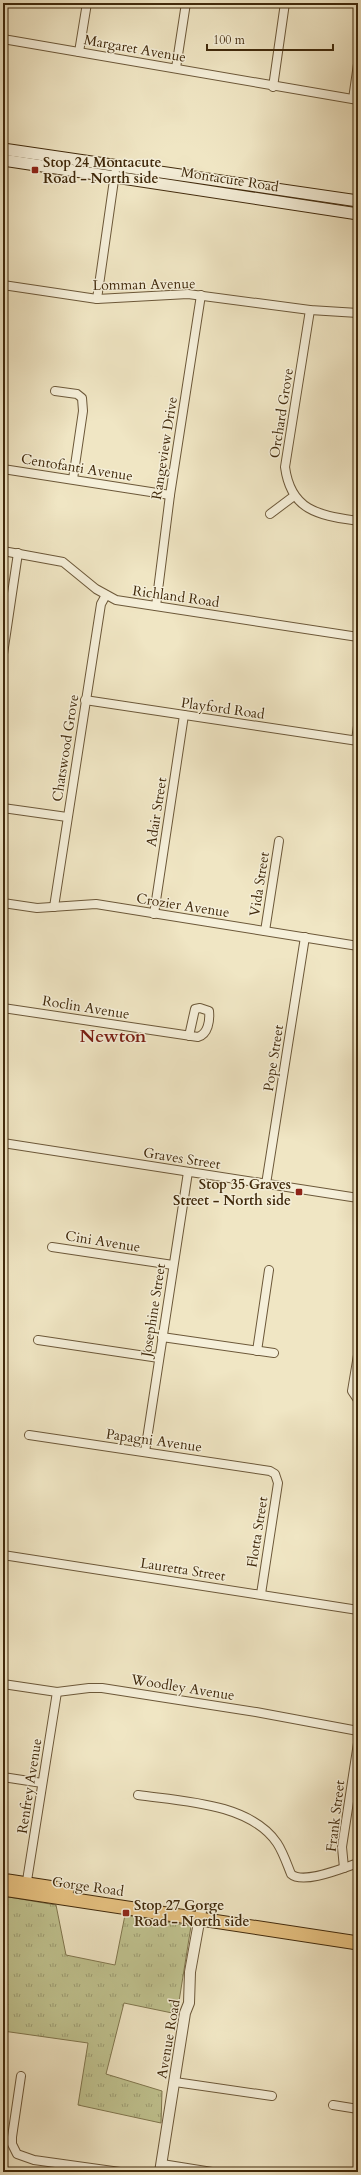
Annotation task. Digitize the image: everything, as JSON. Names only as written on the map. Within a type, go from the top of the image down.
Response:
[{"type":"main road","name":"Montacute Road","points":[[3,149],[115,171],[358,214]]},
{"type":"main road","name":"Montacute Road","points":[[3,160],[115,171],[358,201]]},
{"type":"main road","name":"Gorge Road","points":[[3,1881],[26,1889]]},
{"type":"main road","name":"Gorge Road","points":[[3,1889],[26,1889],[201,1915],[358,1934]]},
{"type":"main road","name":"Gorge Road","points":[[201,1915],[358,1943]]},
{"type":"street","points":[[78,52],[87,3]]},
{"type":"street","points":[[176,68],[186,3]]},
{"type":"street","points":[[273,87],[285,3]]},
{"type":"street","name":"Margaret Avenue","points":[[3,40],[176,68],[273,87],[356,100]]},
{"type":"street","points":[[356,100],[358,64]]},
{"type":"street","points":[[97,299],[115,171]]},
{"type":"street","name":"Lomman Avenue","points":[[3,285],[97,299],[188,294],[310,310],[358,314]]},
{"type":"street","name":"Rangeview Drive","points":[[156,606],[170,495],[201,295]]},
{"type":"street","name":"Orchard Grove","points":[[294,496],[289,486],[285,467],[310,310]]},
{"type":"street","points":[[55,391],[77,394],[82,398],[83,411],[73,479]]},
{"type":"street","name":"Centofanti Avenue","points":[[3,469],[170,495]]},
{"type":"street","points":[[270,514],[294,496],[305,506],[318,514],[358,521]]},
{"type":"street","name":"Richland Road","points":[[3,551],[63,562],[106,595],[116,600],[358,637]]},
{"type":"street","points":[[3,654],[18,553]]},
{"type":"street","name":"Chatswood Grove","points":[[54,907],[100,604],[106,595]]},
{"type":"street","name":"Playford Road","points":[[85,700],[357,741]]},
{"type":"street","name":"Adair Street","points":[[154,914],[184,715]]},
{"type":"street","points":[[357,741],[358,726]]},
{"type":"street","points":[[3,808],[67,817]]},
{"type":"street","name":"Vida Street","points":[[265,931],[279,841]]},
{"type":"street","name":"Crozier Avenue","points":[[3,903],[37,908],[96,904],[358,946]]},
{"type":"street","name":"Pope Street","points":[[266,1184],[306,937]]},
{"type":"street","name":"Roclin Avenue","points":[[3,1008],[189,1036]]},
{"type":"street","name":"Graves Street","points":[[3,1143],[358,1198]]},
{"type":"street","name":"Josephine Street","points":[[145,1452],[188,1172]]},
{"type":"street","name":"Cini Avenue","points":[[52,1247],[173,1265]]},
{"type":"street","points":[[257,1351],[269,1270]]},
{"type":"street","points":[[162,1337],[274,1353]]},
{"type":"street","points":[[38,1340],[159,1358]]},
{"type":"street","points":[[358,1355],[352,1391],[358,1400]]},
{"type":"street","name":"Papagni Avenue","points":[[29,1435],[270,1471],[275,1474]]},
{"type":"street","name":"Flotta Street","points":[[261,1594],[278,1483],[275,1474]]},
{"type":"street","name":"Lauretta Street","points":[[3,1556],[261,1594],[358,1610]]},
{"type":"street","name":"Woodley Avenue","points":[[3,1684],[57,1692],[102,1688],[256,1712],[358,1731]]},
{"type":"street","name":"Renfrey Avenue","points":[[26,1889],[57,1692]]},
{"type":"street","name":"Frank Street","points":[[344,1868],[342,1847],[358,1743]]},
{"type":"street","points":[[3,1777],[42,1783]]},
{"type":"street","points":[[138,1795],[214,1806],[246,1818],[266,1831],[277,1842],[291,1874],[295,1877],[307,1878],[358,1863]]},
{"type":"street","name":"Avenue Road","points":[[161,2168],[185,2013],[189,2004],[190,1972],[201,1915]]},
{"type":"street","points":[[21,2076],[12,2136],[12,2144],[17,2154],[34,2160],[120,2172]]},
{"type":"street","points":[[175,2082],[272,2096]]},
{"type":"street","points":[[333,2105],[358,2109]]},
{"type":"street","points":[[161,2168],[212,2172]]},
{"type":"green space","points":[[3,1896],[56,1905],[66,1955],[115,1965],[125,1915],[191,1926],[177,2014],[124,2003],[106,2074],[162,2091],[161,2123],[78,2105],[88,2043],[3,2031]]},
{"type":"place","name":"Stop 24 Montacute Road - North side","points":[[35,170]]},
{"type":"place","name":"Stop 35 Graves Street - North side","points":[[299,1192]]},
{"type":"place","name":"Stop 27 Gorge Road - North side","points":[[126,1913]]},
{"type":"district","name":"Newton","points":[[113,1036]]}]
